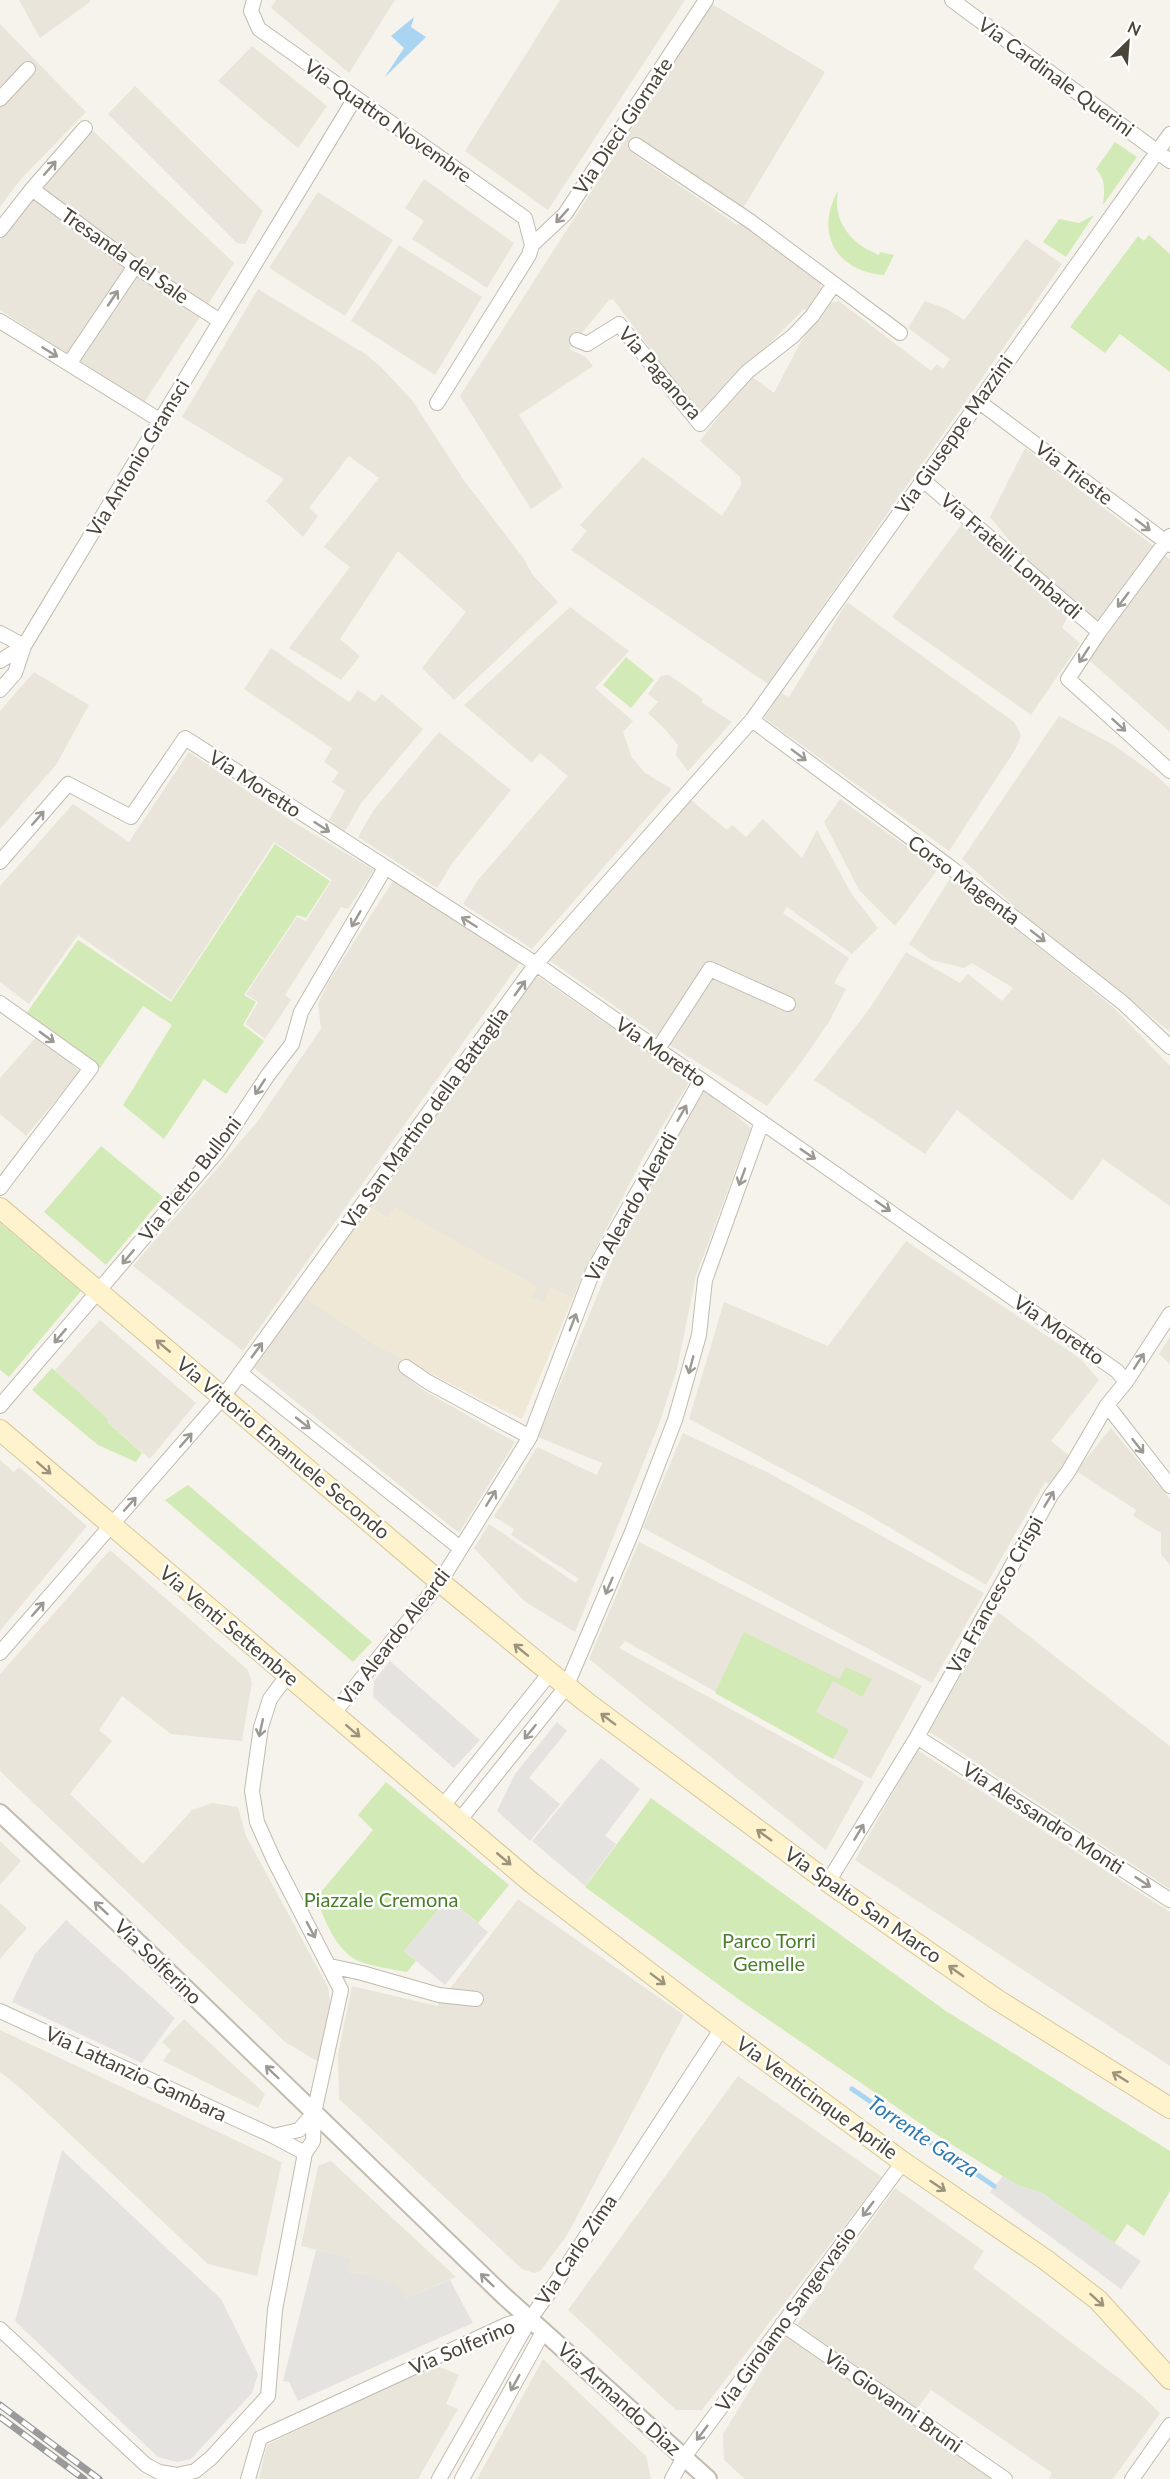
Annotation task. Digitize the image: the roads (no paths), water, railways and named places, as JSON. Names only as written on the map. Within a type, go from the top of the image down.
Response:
[{"type":"main road","name":"Via Vittorio Emanuele Secondo","points":[[0,1208],[566,1687]]},
{"type":"main road","name":"Via Venti Settembre","points":[[0,1430],[459,1821]]},
{"type":"main road","name":"Via Spalto San Marco","points":[[566,1687],[828,1882],[996,1999],[1170,2108]]},
{"type":"main road","name":"Via Venticinque Aprile","points":[[459,1821],[532,1883],[722,2028],[903,2162],[1046,2260],[1098,2300],[1170,2379]]},
{"type":"street","name":"Via Quattro Novembre","points":[[254,0],[251,11],[259,28],[525,218],[532,245]]},
{"type":"street","name":"Via Dieci Giornate","points":[[437,403],[525,264],[532,245],[564,214],[706,0]]},
{"type":"street","name":"Via Cardinale Querini","points":[[955,1],[1170,161]]},
{"type":"street","points":[[0,99],[28,69]]},
{"type":"street","name":"Via Antonio Gramsci","points":[[0,690],[15,673],[24,646],[355,98]]},
{"type":"street","points":[[0,230],[85,128]]},
{"type":"street","name":"Via Giuseppe Mazzini","points":[[752,720],[1170,134]]},
{"type":"street","points":[[636,145],[750,221],[900,333]]},
{"type":"street","name":"Tresanda del Sale","points":[[32,189],[135,266],[220,321]]},
{"type":"street","points":[[69,364],[135,266]]},
{"type":"street","name":"Via Paganora","points":[[577,340],[587,344],[619,324],[700,424],[747,372],[793,336],[812,316],[834,284]]},
{"type":"street","points":[[0,321],[161,421]]},
{"type":"street","name":"Via Trieste","points":[[978,401],[1169,541]]},
{"type":"street","name":"Via Fratelli Lombardi","points":[[923,480],[1099,632]]},
{"type":"street","points":[[1169,541],[1099,632],[1068,679],[1170,771]]},
{"type":"street","points":[[0,633],[24,646]]},
{"type":"street","name":"Via Antonio Gramsci","points":[[0,661],[24,646]]},
{"type":"street","name":"Via San Martino della Battaglia","points":[[0,1653],[223,1397],[536,964],[752,720]]},
{"type":"street","name":"Corso Magenta","points":[[752,720],[950,867],[1105,988],[1170,1047]]},
{"type":"street","name":"Via Moretto","points":[[0,862],[68,784],[131,817],[185,738],[536,964],[1117,1371],[1126,1382]]},
{"type":"street","name":"Via Pietro Bulloni","points":[[0,1406],[217,1152],[268,1075],[292,1044],[301,1012],[385,868]]},
{"type":"street","points":[[658,1049],[710,969],[788,1004]]},
{"type":"street","points":[[0,1003],[91,1068],[0,1188]]},
{"type":"street","name":"Via Aleardo Aleardi","points":[[333,1714],[440,1582],[530,1437],[593,1271],[701,1080]]},
{"type":"street","points":[[459,1821],[566,1687],[632,1532],[675,1420],[699,1335],[705,1280],[762,1122]]},
{"type":"street","name":"Via Francesco Crispi","points":[[828,1882],[917,1737],[1046,1505],[1107,1406],[1126,1382],[1170,1314]]},
{"type":"street","points":[[406,1367],[428,1382],[530,1437]]},
{"type":"street","name":"Via Vittorio Emanuele Secondo","points":[[240,1373],[460,1548]]},
{"type":"street","points":[[1107,1406],[1170,1486]]},
{"type":"street","points":[[442,1807],[550,1673]]},
{"type":"street","points":[[0,2329],[146,2465],[159,2472],[177,2475],[195,2470],[211,2458],[268,2396],[275,2310],[305,2153],[313,2141],[314,2113],[340,1990],[257,1822],[252,1791],[261,1727],[270,1699],[287,1676]]},
{"type":"street","name":"Via Alessandro Monti","points":[[917,1737],[1170,1900]]},
{"type":"street","name":"Via Solferino","points":[[0,1813],[530,2319]]},
{"type":"street","points":[[330,1966],[439,1995],[476,1999]]},
{"type":"street","name":"Via Lattanzio Gambara","points":[[0,2011],[273,2136],[305,2153]]},
{"type":"street","name":"Via Carlo Zima","points":[[439,2479],[530,2319],[722,2028]]},
{"type":"street","points":[[273,2136],[299,2130],[314,2113]]},
{"type":"street","name":"Via Girolamo Sangervasio","points":[[672,2479],[684,2457],[903,2162]]},
{"type":"street","name":"Via Solferino","points":[[248,2479],[260,2438],[508,2324],[530,2319]]},
{"type":"street","name":"Via Armando Diaz","points":[[530,2319],[708,2479]]},
{"type":"street","name":"Via Giovanni Bruni","points":[[782,2324],[1005,2479]]},
{"type":"street","name":"Via Carlo Zima","points":[[462,2479],[543,2332]]},
{"type":"street","points":[[1132,2479],[1170,2425]]},
{"type":"water","points":[[414,17],[411,27],[426,37],[384,78],[404,48],[391,36]]},
{"type":"waterway","name":"Torrente Garza","points":[[852,2089],[994,2186]]},
{"type":"railway","points":[[0,2405],[99,2479]]},
{"type":"railway","points":[[0,2417],[84,2479]]},
{"type":"park label","name":"Piazzale Cremona","points":[[381,1900]]},
{"type":"park label","name":"Parco Torri Gemelle","points":[[769,1952]]}]
